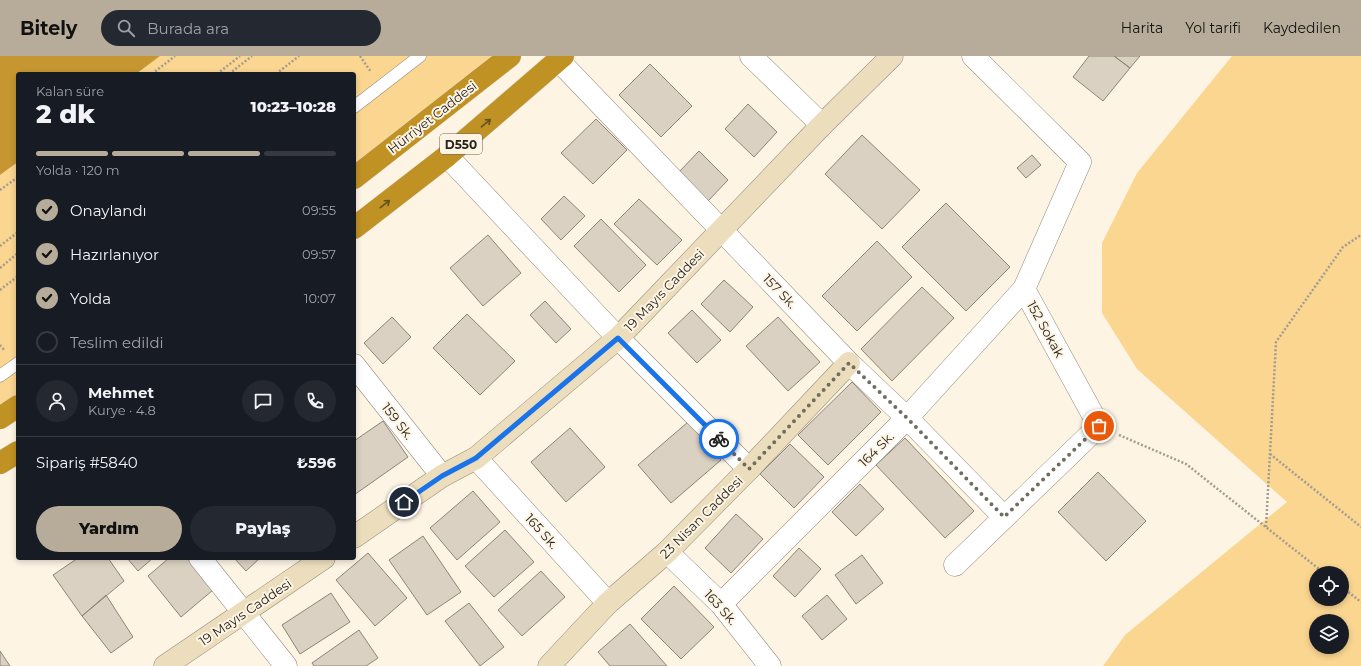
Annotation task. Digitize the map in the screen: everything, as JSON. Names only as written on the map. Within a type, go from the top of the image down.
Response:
[{"type":"highway","name":"Hürriyet Caddesi","points":[[356,176],[510,56]]},
{"type":"highway","name":"D550","points":[[356,226],[446,156],[561,58]]},
{"type":"highway","points":[[0,418],[16,407]]},
{"type":"highway","points":[[0,463],[16,453]]},
{"type":"street","points":[[750,56],[822,125]]},
{"type":"street","name":"19 Mayıs Caddesi","points":[[356,536],[442,476],[476,458],[618,338],[822,125],[892,56]]},
{"type":"street","name":"152 Sokak","points":[[973,56],[1080,162],[1024,289],[1099,426]]},
{"type":"street","name":"157 Sk.","points":[[561,58],[721,230],[849,363],[907,418],[1004,517]]},
{"type":"street","points":[[446,156],[618,338],[749,469]]},
{"type":"street","name":"164 Sk.","points":[[721,604],[907,418],[1024,289]]},
{"type":"street","name":"23 Nisan Caddesi","points":[[549,666],[608,603],[667,552],[749,469],[849,363]]},
{"type":"street","name":"159 Sk.","points":[[356,368],[442,476]]},
{"type":"street","points":[[956,565],[1099,426]]},
{"type":"street","name":"165 Sk.","points":[[476,458],[608,603]]},
{"type":"street","name":"163 Sk.","points":[[667,552],[721,604],[770,666]]},
{"type":"street","points":[[202,560],[286,666]]},
{"type":"street","name":"19 Mayıs Caddesi","points":[[165,666],[321,560]]},
{"type":"lane","points":[[356,105],[420,56]]},
{"type":"lane","points":[[0,376],[16,364]]},
{"type":"path","points":[[154,72],[174,56]]},
{"type":"path","points":[[220,72],[240,56]]},
{"type":"path","points":[[232,72],[252,56]]},
{"type":"path","points":[[279,72],[299,56]]},
{"type":"path","points":[[0,190],[16,178]]},
{"type":"path","points":[[0,246],[16,234]]},
{"type":"path","points":[[1266,527],[1276,342],[1343,247],[1361,235]]},
{"type":"path","points":[[0,268],[16,255]]},
{"type":"path","points":[[0,290],[16,278]]},
{"type":"path","points":[[1099,426],[1186,464],[1315,566]]},
{"type":"path","points":[[1270,454],[1361,527]]},
{"type":"path","points":[[1349,593],[1361,602]]},
{"type":"shaded area","points":[[0,56],[160,56],[139,72],[16,72],[16,163],[0,175]]},
{"type":"shaded area","points":[[160,56],[510,56],[356,176],[356,72],[139,72]]},
{"type":"shaded area","points":[[1232,56],[1361,56],[1361,666],[1103,666],[1125,635],[1287,502],[1137,369],[1102,313],[1102,243],[1137,173]]},
{"type":"shaded area","points":[[16,163],[16,407],[0,418],[0,175]]},
{"type":"building","points":[[1089,56],[1114,56],[1130,68],[1103,101],[1073,77]]},
{"type":"building","points":[[1114,56],[1140,56],[1130,68]]},
{"type":"building","points":[[650,64],[692,106],[661,137],[619,95]]},
{"type":"building","points":[[748,104],[777,132],[754,157],[725,129]]},
{"type":"building","points":[[596,119],[627,150],[593,184],[561,153]]},
{"type":"building","points":[[862,135],[920,190],[882,229],[825,174]]},
{"type":"building","points":[[699,151],[728,180],[708,201],[679,172]]},
{"type":"building","points":[[1032,155],[1041,165],[1026,178],[1017,168]]},
{"type":"building","points":[[564,196],[585,216],[561,240],[541,219]]},
{"type":"building","points":[[639,199],[682,240],[657,265],[614,224]]},
{"type":"building","points":[[946,203],[1010,267],[966,311],[902,247]]},
{"type":"building","points":[[601,219],[646,265],[619,292],[574,246]]},
{"type":"building","points":[[488,235],[521,273],[483,306],[450,268]]},
{"type":"building","points":[[877,241],[912,277],[857,331],[822,296]]},
{"type":"building","points":[[724,280],[753,307],[730,332],[701,304]]},
{"type":"building","points":[[922,287],[954,318],[892,381],[861,349]]},
{"type":"building","points":[[545,301],[571,329],[556,343],[530,315]]},
{"type":"building","points":[[692,310],[721,340],[697,363],[668,333]]},
{"type":"building","points":[[467,314],[515,361],[480,395],[433,348]]},
{"type":"building","points":[[392,317],[411,337],[383,364],[364,343]]},
{"type":"building","points":[[778,317],[820,362],[788,391],[746,346]]},
{"type":"building","points":[[852,382],[881,412],[828,465],[798,435]]},
{"type":"building","points":[[383,421],[408,457],[356,494],[356,440]]},
{"type":"building","points":[[688,422],[721,460],[671,503],[638,465]]},
{"type":"building","points":[[570,428],[605,467],[566,502],[531,462]]},
{"type":"building","points":[[905,438],[974,511],[945,538],[876,465]]},
{"type":"building","points":[[790,444],[824,477],[794,508],[760,474]]},
{"type":"building","points":[[1098,472],[1146,521],[1106,561],[1058,512]]},
{"type":"building","points":[[860,484],[884,509],[856,536],[832,512]]},
{"type":"building","points":[[473,491],[500,522],[457,560],[430,528]]},
{"type":"building","points":[[736,514],[763,539],[731,573],[705,548]]},
{"type":"building","points":[[505,530],[534,562],[494,597],[465,566]]},
{"type":"building","points":[[423,536],[461,592],[427,615],[389,560]]},
{"type":"building","points":[[799,548],[821,569],[795,597],[773,576]]},
{"type":"building","points":[[368,553],[407,598],[375,626],[336,580]]},
{"type":"building","points":[[862,555],[883,583],[856,604],[835,575]]},
{"type":"building","points":[[75,560],[109,560],[124,581],[82,616],[53,575]]},
{"type":"building","points":[[129,560],[151,560],[138,571]]},
{"type":"building","points":[[167,560],[189,560],[213,590],[181,617],[148,576]]},
{"type":"building","points":[[236,560],[258,560],[246,571]]},
{"type":"building","points":[[541,571],[565,597],[522,636],[498,610]]},
{"type":"building","points":[[674,586],[714,627],[681,659],[641,619]]},
{"type":"building","points":[[331,593],[350,622],[300,654],[282,625]]},
{"type":"building","points":[[106,595],[133,637],[111,653],[82,616]]},
{"type":"building","points":[[827,595],[847,619],[822,640],[802,616]]},
{"type":"building","points":[[469,603],[504,647],[480,666],[445,621]]},
{"type":"building","points":[[630,624],[667,666],[610,666],[598,652]]},
{"type":"building","points":[[359,630],[378,658],[366,666],[314,666],[312,663]]},
{"type":"building","points":[[0,651],[10,666],[0,666]]},
{"type":"way so far","points":[[719,439],[749,469],[849,363],[907,418],[1004,517],[1099,426]]},
{"type":"route","points":[[404,502],[442,476],[476,458],[618,338],[719,439]]}]
